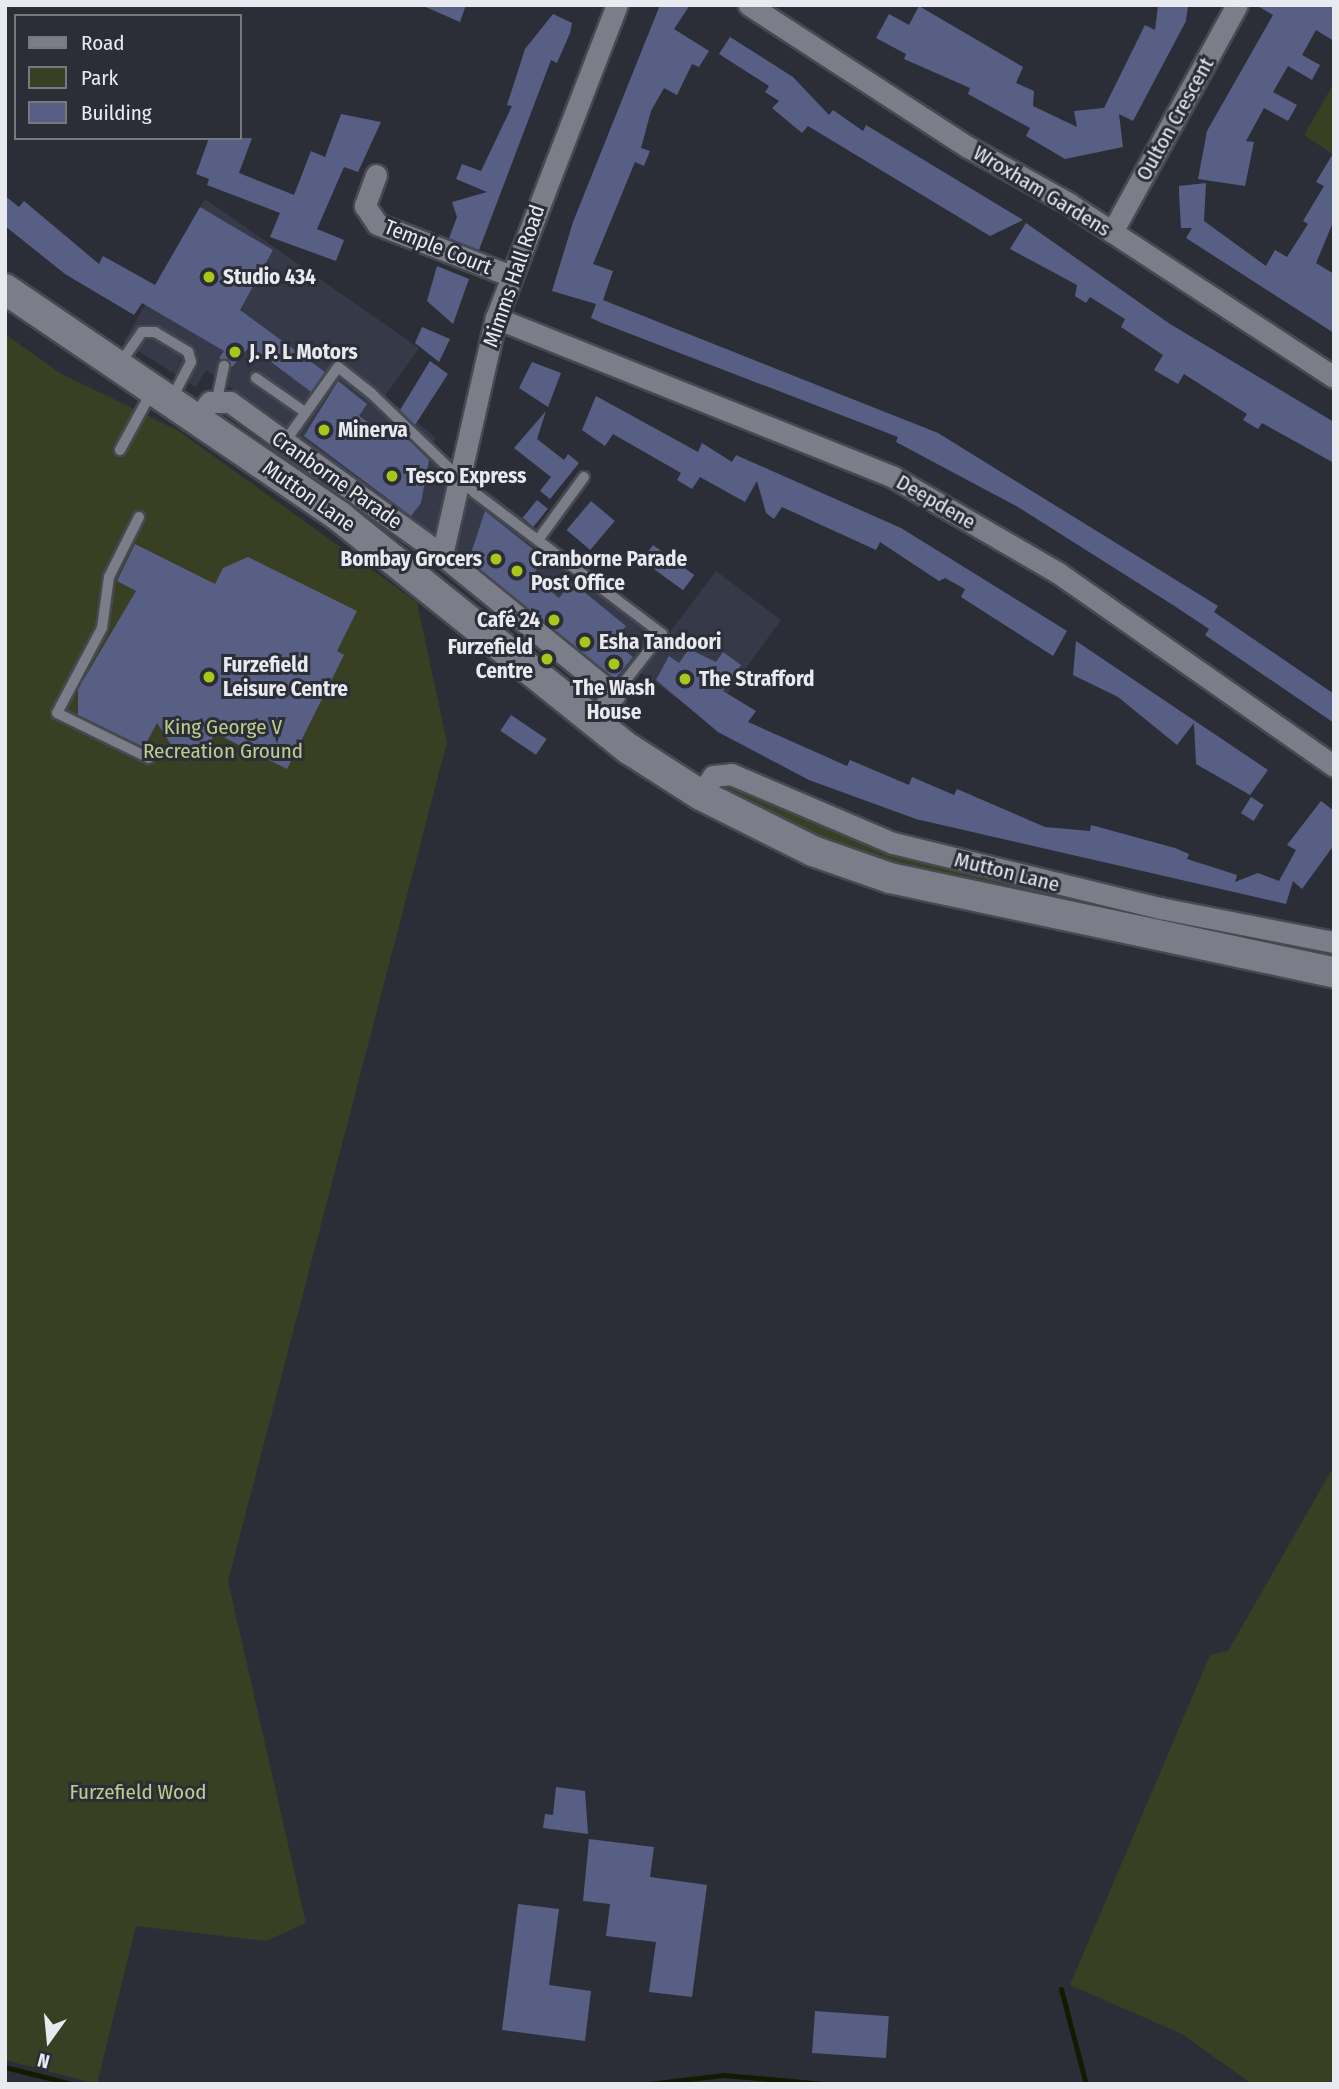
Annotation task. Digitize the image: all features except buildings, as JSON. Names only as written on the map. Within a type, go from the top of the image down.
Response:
[{"type":"main road","name":"Mutton Lane","points":[[5,289],[117,369],[161,396],[207,409],[426,582],[593,721],[701,795],[813,851],[890,878],[1332,966]]},
{"type":"street","name":"Wroxham Gardens","points":[[749,5],[1112,232],[1332,374]]},
{"type":"street","name":"Oulton Crescent","points":[[1112,232],[1237,5]]},
{"type":"street","name":"Mimms Hall Road","points":[[442,555],[496,318],[612,7]]},
{"type":"street","name":"Temple Court","points":[[376,175],[365,206],[377,224],[511,276]]},
{"type":"street","name":"Deepdene","points":[[496,318],[893,477],[1057,572],[1334,766]]},
{"type":"street","name":"Cranborne Parade","points":[[207,409],[284,443],[442,555],[614,695]]},
{"type":"street","points":[[593,721],[614,695]]},
{"type":"street","name":"Mutton Lane","points":[[701,795],[713,776],[731,774],[843,825],[928,852],[1334,942]]},
{"type":"lane","points":[[117,369],[142,332],[155,332],[188,352],[191,362],[120,450]]},
{"type":"lane","points":[[207,409],[224,366]]},
{"type":"lane","points":[[284,443],[338,367],[371,393],[459,477],[662,634],[614,695]]},
{"type":"lane","points":[[256,378],[305,412]]},
{"type":"lane","points":[[538,540],[584,477]]},
{"type":"lane","points":[[139,517],[109,578],[102,628],[57,713],[149,758]]},
{"type":"shaded area","points":[[205,199],[419,348],[385,396],[435,437],[433,449],[670,632],[716,571],[781,620],[708,720],[641,673],[626,692],[420,526],[206,370],[196,387],[124,342]]},
{"type":"green space","points":[[1334,83],[1334,155],[1304,135]]},
{"type":"green space","name":"King George V Recreation Ground","points":[[5,334],[60,373],[177,430],[417,602],[447,742],[228,1581],[306,1923],[266,1941],[136,1926],[97,2084],[5,2060]]},
{"type":"green space","points":[[733,783],[856,839],[1234,931],[1230,945],[870,863],[719,789]]},
{"type":"green space","points":[[1239,932],[1313,947],[1317,953],[1236,946]]},
{"type":"green space","points":[[1334,1466],[1334,2084],[1252,2084],[1182,2034],[1070,1985],[1210,1655],[1228,1651]]},
{"type":"waterway","points":[[1061,1989],[1086,2084]]},
{"type":"waterway","points":[[5,2067],[72,2084]]},
{"type":"waterway","points":[[648,2084],[724,2075],[825,2084]]},
{"type":"place","name":"Studio 434","points":[[209,277]]},
{"type":"place","name":"J. P. L Motors","points":[[235,352]]},
{"type":"place","name":"Minerva","points":[[324,430]]},
{"type":"place","name":"Tesco Express","points":[[392,476]]},
{"type":"place","name":"Bombay Grocers","points":[[496,559]]},
{"type":"place","name":"Cranborne Parade Post Office","points":[[517,571]]},
{"type":"place","name":"Café 24","points":[[554,620]]},
{"type":"place","name":"Esha Tandoori","points":[[585,642]]},
{"type":"place","name":"Furzefield Centre","points":[[547,659]]},
{"type":"place","name":"The Wash House","points":[[614,664]]},
{"type":"place","name":"Furzefield Leisure Centre","points":[[209,677]]},
{"type":"place","name":"The Strafford","points":[[685,679]]},
{"type":"park label","name":"Furzefield Wood","points":[[138,1792]]}]
